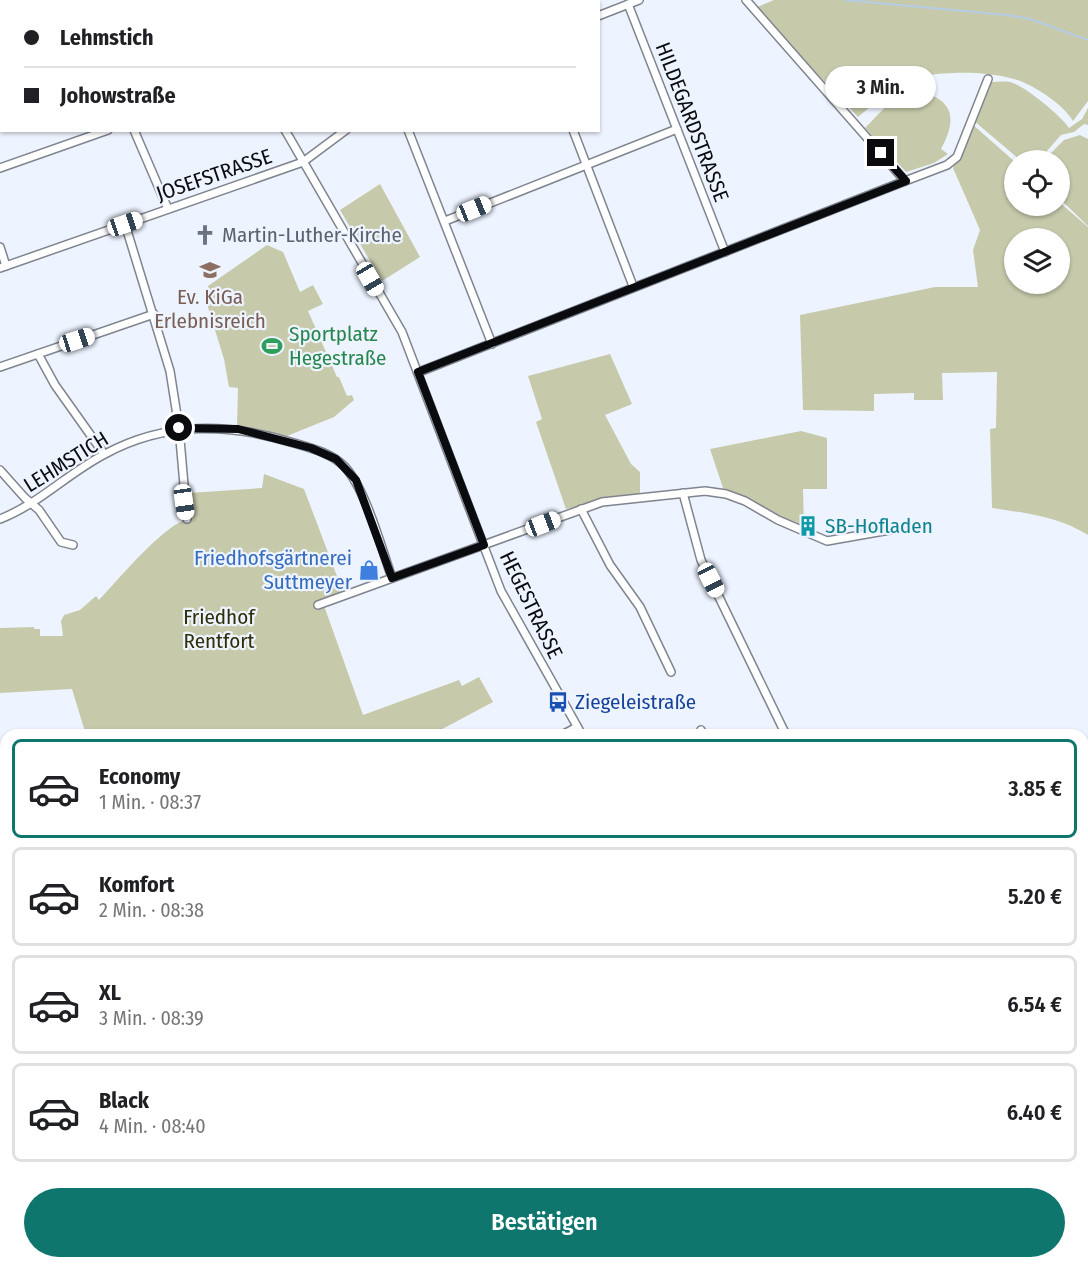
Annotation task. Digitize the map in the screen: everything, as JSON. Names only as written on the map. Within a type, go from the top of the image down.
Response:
[{"type":"street","points":[[600,15],[639,0]]},
{"type":"street","points":[[746,0],[906,181]]},
{"type":"street","name":"HILDEGARDSTRASSE","points":[[628,4],[725,252]]},
{"type":"street","points":[[418,372],[947,165],[957,157],[988,79]]},
{"type":"street","points":[[445,221],[585,163],[677,129]]},
{"type":"street","points":[[0,168],[102,132]]},
{"type":"street","points":[[135,132],[168,209]]},
{"type":"street","name":"HEGESTRASSE","points":[[286,132],[402,332],[501,591],[577,727]]},
{"type":"street","name":"JOSEFSTRASSE","points":[[3,267],[303,162],[343,132]]},
{"type":"street","points":[[409,132],[492,344]]},
{"type":"street","points":[[574,132],[633,286]]},
{"type":"street","points":[[125,224],[170,371],[179,428],[187,519]]},
{"type":"street","points":[[0,247],[3,267]]},
{"type":"street","points":[[0,367],[154,314]]},
{"type":"street","points":[[38,354],[55,385],[104,454]]},
{"type":"street","name":"LEHMSTICH","points":[[0,519],[33,503],[104,454],[141,438],[179,428],[238,429],[311,448],[336,459],[356,480],[392,578]]},
{"type":"street","points":[[0,470],[25,498],[33,503],[61,542],[73,545]]},
{"type":"street","points":[[318,605],[602,502],[705,491],[726,494],[827,541],[902,528]]},
{"type":"street","points":[[683,493],[701,560],[783,729]]},
{"type":"street","points":[[581,509],[610,565],[640,608],[671,672]]},
{"type":"street","points":[[573,729],[577,727]]},
{"type":"green space","points":[[774,0],[1088,0],[1088,101],[1073,121],[1054,101],[1018,80],[998,75],[937,74],[922,76],[897,85],[858,117],[755,8]]},
{"type":"green space","points":[[990,82],[1010,82],[1024,89],[1050,109],[1069,128],[1082,119],[1088,108],[1088,125],[1084,124],[1074,132],[1061,135],[1048,150],[1008,150],[973,120]]},
{"type":"green space","points":[[919,91],[940,100],[949,112],[951,120],[941,149],[948,154],[934,163],[906,172],[865,128],[893,99]]},
{"type":"green space","points":[[972,124],[1004,152],[1004,216],[1070,216],[1070,211],[1088,227],[1088,535],[1054,520],[992,508],[990,429],[996,428],[997,372],[942,373],[943,400],[914,400],[914,393],[874,394],[874,411],[803,410],[800,315],[935,287],[978,287],[973,250],[980,230],[953,168]]},
{"type":"green space","points":[[1080,135],[1088,139],[1088,226],[1070,209],[1070,150],[1054,150],[1064,140]]},
{"type":"green space","points":[[380,184],[420,257],[382,281],[340,210]]},
{"type":"green space","name":"Sportplatz Hegestraße","points":[[267,245],[283,252],[300,292],[313,285],[323,304],[308,311],[337,377],[347,396],[352,395],[354,400],[334,417],[287,436],[237,426],[238,388],[229,387],[224,359],[206,301],[213,299],[208,286]]},
{"type":"green space","points":[[610,354],[632,404],[605,415],[631,464],[640,472],[640,493],[566,509],[536,422],[542,419],[528,376]]},
{"type":"green space","points":[[801,431],[827,438],[827,489],[803,489],[804,529],[745,497],[724,491],[710,449]]},
{"type":"green space","name":"Friedhof Rentfort","points":[[264,474],[304,489],[343,592],[322,600],[363,715],[459,680],[462,686],[479,677],[493,702],[442,729],[84,729],[72,689],[0,693],[0,628],[34,627],[34,629],[40,629],[40,636],[63,636],[61,621],[64,615],[80,610],[96,596],[99,600],[155,541],[179,522],[190,518],[189,493],[262,488]]},
{"type":"waterway","points":[[845,0],[1007,15],[1030,19],[1088,40]]},
{"type":"place","name":"Martin-Luther-Kirche","points":[[205,235]]},
{"type":"place","name":"Ev. KiGa Erlebnisreich","points":[[210,270]]},
{"type":"place","name":"Sportplatz Hegestraße","points":[[272,346]]},
{"type":"place","name":"SB-Hofladen","points":[[808,526]]},
{"type":"place","name":"Friedhofsgärtnerei Suttmeyer","points":[[369,570]]},
{"type":"place","name":"Ziegeleistraße","points":[[558,702]]},
{"type":"route","points":[[179,428],[212,427],[264,434],[311,448],[336,459],[356,480],[392,578],[484,545],[418,372],[906,181],[881,153]]}]
